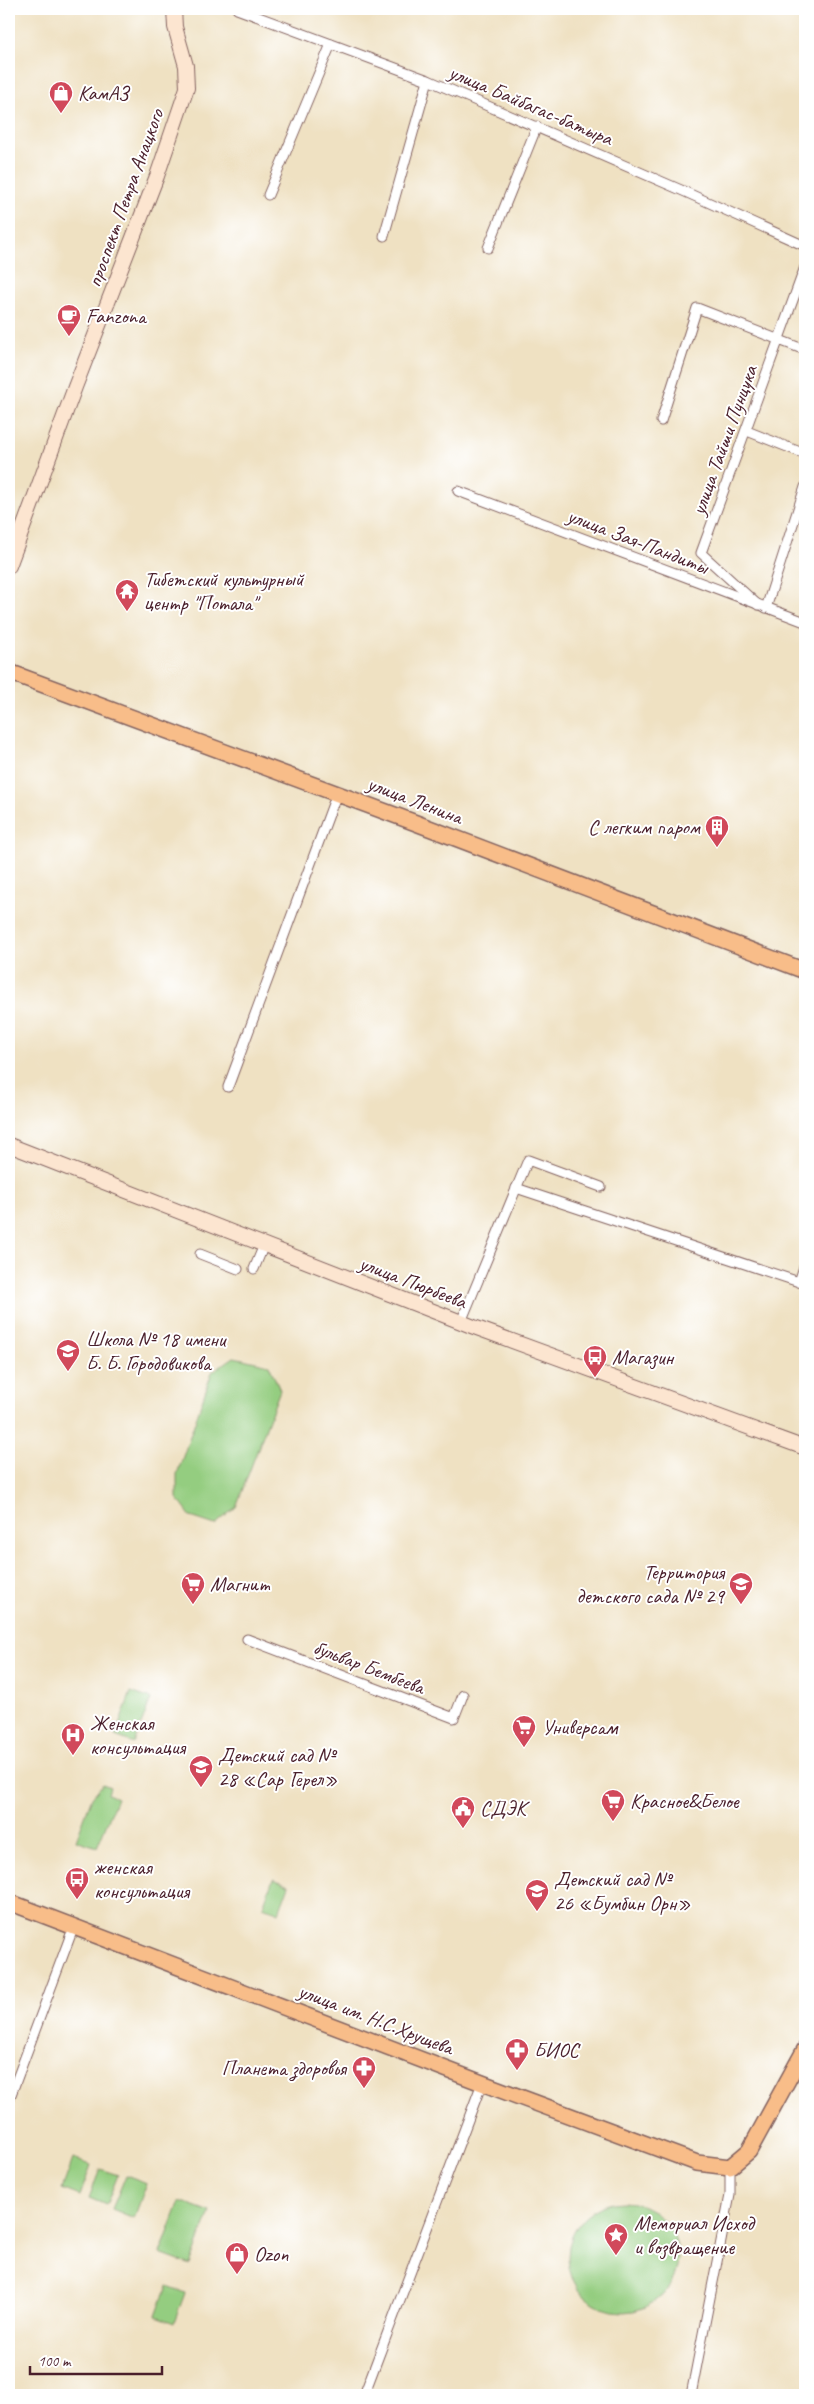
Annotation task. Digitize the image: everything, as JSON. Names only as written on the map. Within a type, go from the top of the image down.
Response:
[{"type":"main road","name":"проспект Петра Анацкого","points":[[9,566],[75,387],[157,176],[187,88],[186,66],[175,27],[177,10]]},
{"type":"main road","name":"улица Ленина","points":[[9,672],[337,793],[805,971]]},
{"type":"main road","name":"улица Пюрбеева","points":[[9,1145],[462,1322],[805,1448]]},
{"type":"main road","name":"улица им. Н.С.Хрущева","points":[[9,1902],[697,2163],[730,2167]]},
{"type":"main road","points":[[730,2167],[749,2150],[805,2049]]},
{"type":"street","name":"улица Байбагас-батыра","points":[[238,9],[428,80],[537,126],[805,246]]},
{"type":"street","points":[[268,195],[331,44]]},
{"type":"street","points":[[384,236],[428,80]]},
{"type":"street","points":[[488,248],[537,126]]},
{"type":"street","name":"улица Тайши Пунцука","points":[[762,606],[701,553],[747,431],[805,266]]},
{"type":"street","points":[[661,421],[698,308],[805,350]]},
{"type":"street","points":[[747,431],[805,454]]},
{"type":"street","points":[[762,606],[805,487]]},
{"type":"street","name":"улица Зая-Пандиты","points":[[458,491],[805,622]]},
{"type":"street","points":[[228,1087],[337,793]]},
{"type":"street","points":[[462,1322],[528,1160],[601,1187]]},
{"type":"street","points":[[516,1188],[802,1283],[805,1264]]},
{"type":"street","points":[[254,1269],[264,1245]]},
{"type":"street","points":[[200,1254],[238,1269]]},
{"type":"street","name":"бульвар Бембеева","points":[[247,1639],[454,1718],[463,1695]]},
{"type":"street","points":[[9,2100],[74,1926]]},
{"type":"street","points":[[364,2395],[482,2083]]},
{"type":"street","points":[[691,2395],[730,2195],[730,2167]]},
{"type":"green space","points":[[234,1357],[269,1365],[280,1390],[236,1507],[215,1525],[191,1517],[177,1498],[177,1474],[212,1372]]},
{"type":"green space","points":[[131,1692],[151,1699],[134,1743],[115,1736]]},
{"type":"green space","points":[[103,1784],[110,1787],[108,1794],[117,1798],[97,1847],[76,1840],[92,1797]]},
{"type":"green space","points":[[273,1879],[289,1885],[279,1912],[263,1906]]},
{"type":"green space","points":[[73,2159],[91,2165],[80,2196],[62,2189]]},
{"type":"green space","points":[[100,2169],[118,2175],[106,2205],[89,2198]]},
{"type":"green space","points":[[126,2175],[147,2183],[134,2218],[112,2209]]},
{"type":"green space","points":[[180,2201],[210,2212],[190,2265],[160,2254]]},
{"type":"green space","points":[[623,2202],[644,2206],[662,2218],[674,2236],[678,2257],[674,2278],[662,2296],[644,2308],[623,2312],[602,2308],[584,2296],[572,2278],[568,2257],[572,2236],[584,2218],[602,2206]]},
{"type":"green space","points":[[167,2286],[185,2293],[174,2323],[156,2316]]},
{"type":"place","name":"КамАЗ","points":[[61,114]]},
{"type":"place","name":"Fanzona","points":[[69,337]]},
{"type":"place","name":"Тибетский культурный центр \"Потала\"","points":[[127,612]]},
{"type":"place","name":"С легким паром","points":[[717,848]]},
{"type":"place","name":"Школа № 18 имени Б. Б. Городовикова","points":[[68,1372]]},
{"type":"place","name":"Магазин","points":[[595,1378]]},
{"type":"place","name":"Магнит","points":[[193,1605]]},
{"type":"place","name":"Территория детского сада № 29","points":[[741,1605]]},
{"type":"place","name":"Универсам","points":[[524,1748]]},
{"type":"place","name":"Женская консультация","points":[[73,1756]]},
{"type":"place","name":"Детский сад № 28 «Сар Герел»","points":[[201,1788]]},
{"type":"place","name":"Красное&Белое","points":[[613,1822]]},
{"type":"place","name":"СДЭК","points":[[463,1829]]},
{"type":"place","name":"женская консультация","points":[[77,1900]]},
{"type":"place","name":"Детский сад № 26 «Бумбин Орн»","points":[[537,1912]]},
{"type":"place","name":"БИОС","points":[[517,2071]]},
{"type":"place","name":"Планета здоровья","points":[[364,2089]]},
{"type":"place","name":"Мемориал Исход и возвращение","points":[[616,2256]]},
{"type":"place","name":"Ozon","points":[[237,2275]]}]
